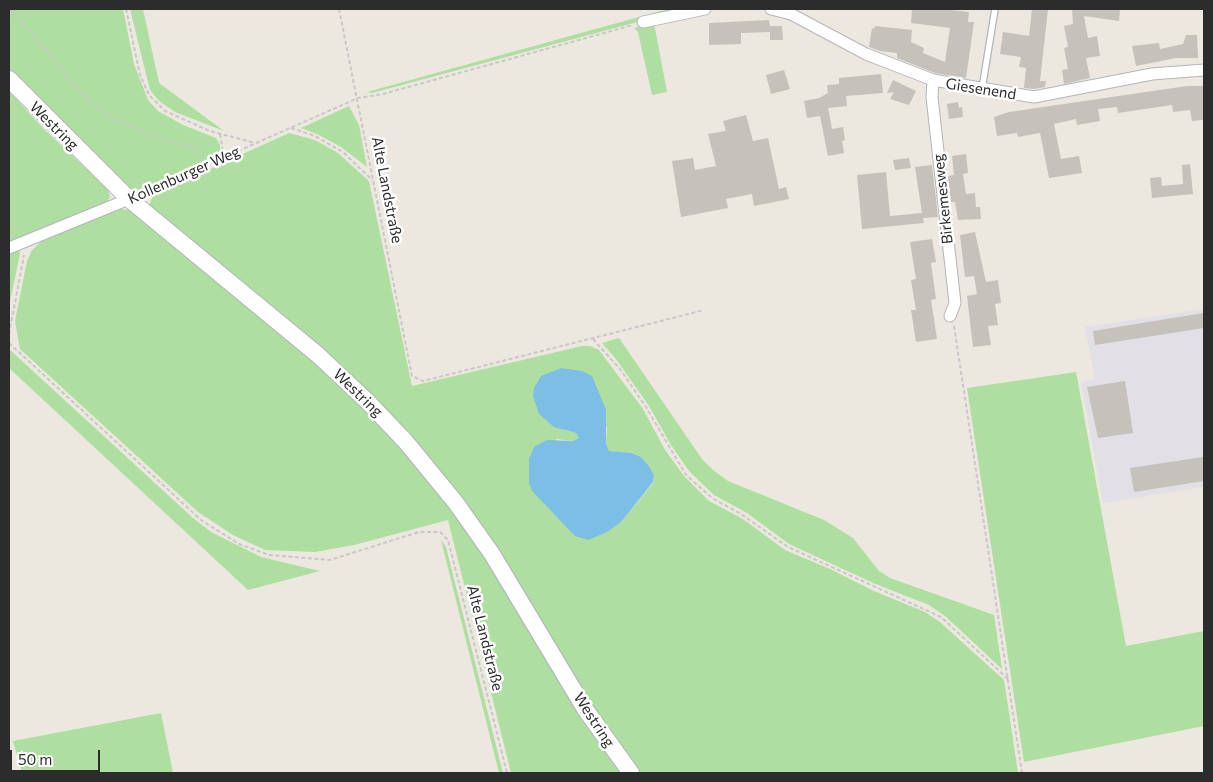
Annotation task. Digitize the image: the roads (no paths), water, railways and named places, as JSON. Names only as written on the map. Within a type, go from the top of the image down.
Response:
[{"type":"main road","name":"Westring","points":[[9,79],[129,199],[318,355],[368,402],[416,453],[461,509],[492,554],[585,709],[631,773]]},
{"type":"street","points":[[643,22],[706,9]]},
{"type":"street","name":"Giesenend","points":[[771,9],[791,14],[866,54],[933,80],[1034,97],[1152,74],[1204,70]]},
{"type":"street","name":"Birkemesweg","points":[[933,80],[932,97],[955,303],[950,316]]},
{"type":"street","name":"Kollenburger Weg","points":[[9,248],[129,199]]},
{"type":"lane","points":[[982,89],[995,9]]},
{"type":"water","points":[[561,368],[582,371],[592,376],[606,410],[606,444],[609,451],[632,453],[641,457],[654,475],[653,482],[622,521],[607,532],[588,540],[575,536],[532,491],[529,483],[529,459],[534,447],[547,440],[573,441],[579,438],[576,433],[554,427],[539,414],[533,396],[534,388],[541,376]]}]
